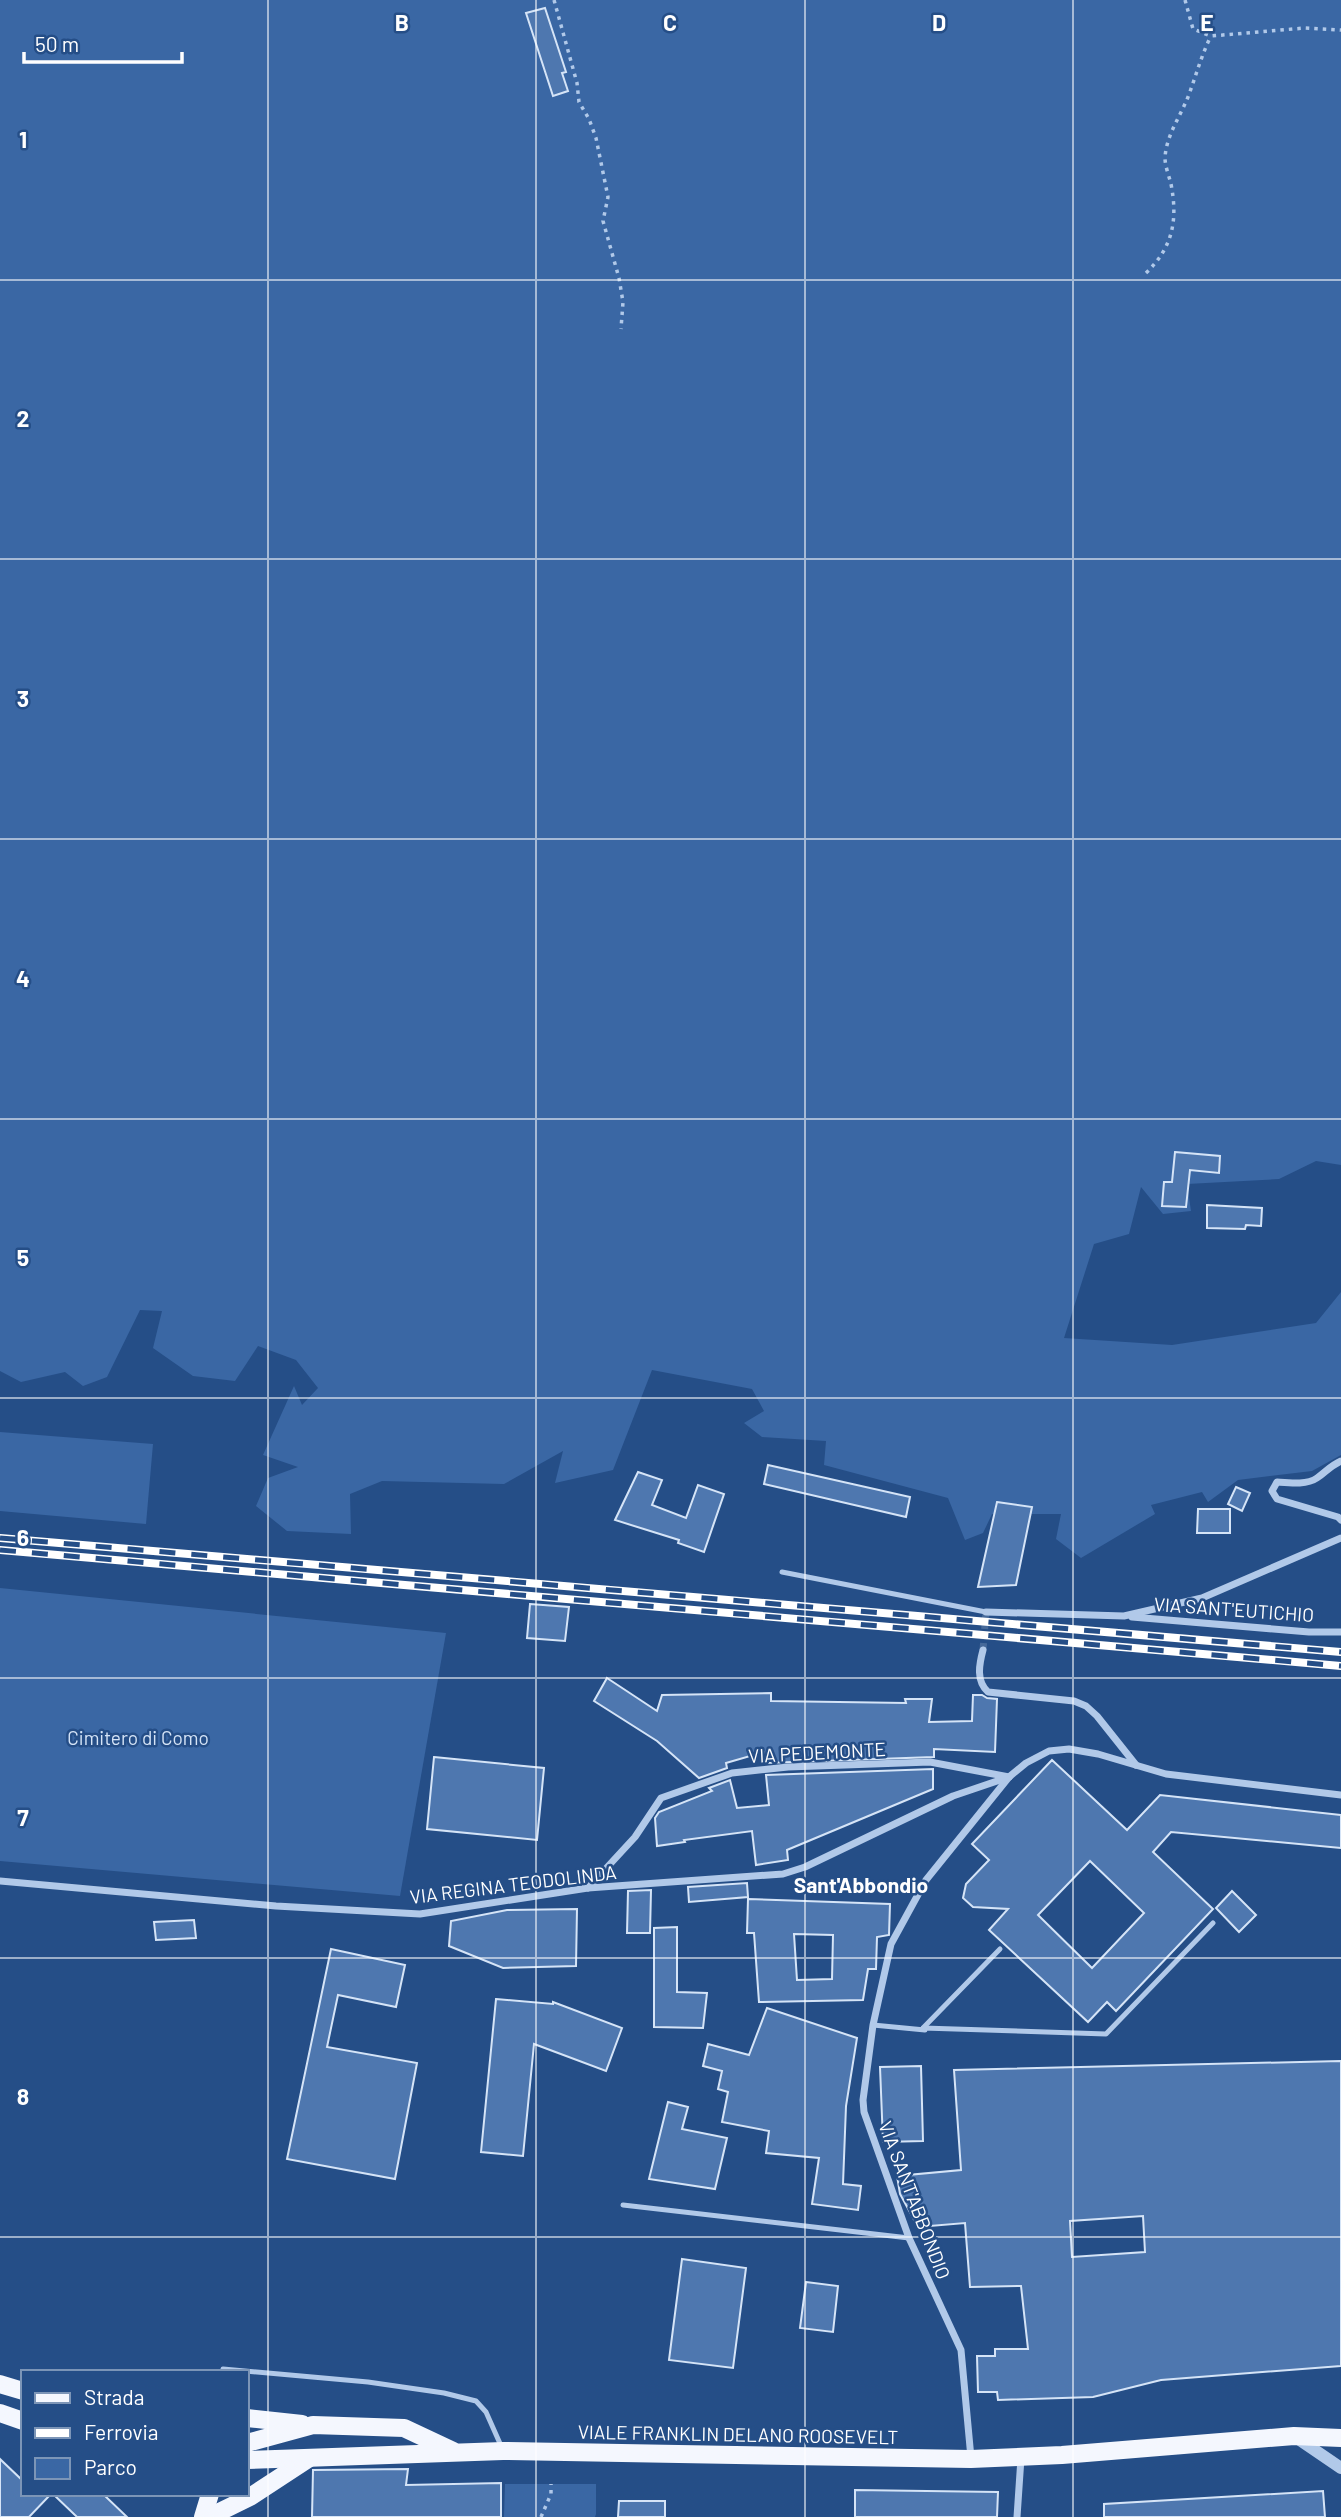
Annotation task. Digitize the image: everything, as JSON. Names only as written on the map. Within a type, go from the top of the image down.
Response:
[{"type":"main road","points":[[0,2384],[21,2390]]},
{"type":"main road","points":[[0,2413],[21,2420]]},
{"type":"main road","points":[[248,2418],[313,2425]]},
{"type":"main road","name":"VIALE FRANKLIN DELANO ROOSEVELT","points":[[248,2444],[313,2425],[404,2428],[454,2451]]},
{"type":"main road","name":"VIALE FRANKLIN DELANO ROOSEVELT","points":[[248,2460],[454,2451],[1021,2458],[1294,2436],[1341,2438]]},
{"type":"main road","points":[[209,2517],[250,2497],[308,2459]]},
{"type":"main road","points":[[203,2517],[209,2496]]},
{"type":"street","points":[[1341,1461],[1328,1466],[1317,1479],[1300,1483],[1278,1482],[1272,1491],[1278,1499],[1341,1520]]},
{"type":"street","points":[[986,1612],[1124,1616],[1202,1598],[1341,1538]]},
{"type":"street","name":"VIA SANT'EUTICHIO","points":[[1124,1616],[1309,1632],[1341,1632]]},
{"type":"street","points":[[982,1654],[979,1677],[988,1692],[1074,1701],[1086,1706],[1137,1766]]},
{"type":"street","points":[[1009,1777],[1026,1763],[1049,1751],[1069,1749],[1098,1754],[1166,1774],[1341,1795]]},
{"type":"street","name":"VIA PEDEMONTE","points":[[589,1888],[635,1837],[661,1798],[732,1773],[788,1767],[930,1762],[1009,1777]]},
{"type":"street","name":"VIA REGINA TEODOLINDA","points":[[0,1881],[276,1906],[420,1914],[589,1888],[783,1874],[805,1867],[953,1796],[1009,1777]]},
{"type":"street","name":"VIA SANT'ABBONDIO","points":[[971,2459],[961,2350],[909,2238],[864,2112],[863,2100],[873,2025],[891,1944],[926,1880],[1009,1777]]},
{"type":"street","points":[[1294,2436],[1341,2468]]},
{"type":"street","points":[[1017,2517],[1021,2458]]},
{"type":"lane","points":[[782,1572],[986,1612]]},
{"type":"lane","points":[[923,2028],[1106,2034],[1213,1923]]},
{"type":"lane","points":[[873,2025],[925,2030],[923,2028],[1000,1949]]},
{"type":"lane","points":[[623,2206],[909,2238]]},
{"type":"lane","points":[[223,2369],[234,2370]]},
{"type":"lane","points":[[248,2371],[368,2382],[444,2393],[476,2401],[486,2412],[503,2451]]},
{"type":"path","points":[[554,0],[579,102],[596,138],[608,197],[603,221],[623,302],[621,329]]},
{"type":"path","points":[[1185,0],[1193,29],[1211,36],[1305,28],[1341,30]]},
{"type":"path","points":[[1146,273],[1158,261],[1170,241],[1175,213],[1165,160],[1168,140],[1211,36]]},
{"type":"path","points":[[541,2517],[551,2494],[551,2484]]},
{"type":"green space","points":[[0,0],[1341,0],[1341,1165],[1316,1161],[1279,1179],[1187,1184],[1191,1211],[1163,1214],[1141,1187],[1129,1234],[1094,1244],[1064,1338],[1172,1345],[1316,1323],[1341,1292],[1341,1455],[1312,1471],[1238,1480],[1208,1502],[1202,1492],[1151,1505],[1155,1514],[1081,1558],[1056,1539],[1061,1514],[992,1514],[983,1533],[965,1540],[948,1498],[824,1465],[826,1441],[762,1437],[744,1423],[764,1411],[752,1389],[652,1370],[613,1470],[555,1483],[563,1451],[504,1484],[382,1481],[350,1494],[351,1534],[287,1531],[256,1506],[268,1478],[298,1467],[263,1455],[294,1386],[302,1405],[318,1388],[296,1360],[258,1346],[235,1381],[193,1376],[153,1348],[162,1311],[140,1310],[107,1377],[83,1386],[65,1372],[21,1382],[0,1371]]},
{"type":"green space","points":[[0,1432],[153,1444],[146,1524],[0,1511]]},
{"type":"green space","name":"Cimitero di Como","points":[[0,1588],[446,1633],[400,1896],[0,1861]]},
{"type":"green space","points":[[505,2484],[596,2484],[595,2517],[504,2517]]},
{"type":"building","points":[[545,8],[566,72],[562,73],[568,91],[553,96],[526,13]]},
{"type":"building","points":[[1175,1152],[1220,1156],[1219,1173],[1190,1170],[1186,1207],[1162,1206],[1164,1182],[1172,1182]]},
{"type":"building","points":[[1207,1205],[1262,1208],[1261,1226],[1246,1225],[1245,1229],[1207,1228]]},
{"type":"building","points":[[768,1465],[910,1497],[906,1517],[764,1484]]},
{"type":"building","points":[[638,1472],[662,1480],[652,1505],[686,1518],[698,1485],[724,1494],[704,1552],[678,1543],[679,1540],[615,1520]]},
{"type":"building","points":[[1236,1487],[1250,1493],[1242,1511],[1228,1504]]},
{"type":"building","points":[[997,1502],[1032,1507],[1016,1585],[978,1587]]},
{"type":"building","points":[[1198,1509],[1230,1509],[1230,1533],[1197,1533]]},
{"type":"building","points":[[530,1604],[569,1607],[565,1641],[527,1638]]},
{"type":"building","points":[[607,1678],[657,1711],[662,1695],[771,1693],[771,1701],[906,1703],[905,1699],[932,1699],[929,1722],[972,1721],[973,1695],[982,1695],[997,1699],[995,1752],[934,1749],[934,1757],[765,1763],[764,1752],[726,1763],[727,1768],[699,1778],[657,1741],[594,1701]]},
{"type":"building","points":[[434,1757],[544,1768],[537,1840],[427,1829]]},
{"type":"building","points":[[1052,1760],[1127,1830],[1160,1795],[1341,1815],[1341,1848],[1171,1832],[1153,1852],[1213,1909],[1116,2011],[1107,2002],[1088,2022],[989,1930],[1008,1909],[973,1907],[963,1898],[966,1884],[989,1860],[972,1844]],"holes":[[[1090,1861],[1144,1913],[1092,1968],[1038,1915]]]},
{"type":"building","points":[[933,1769],[933,1789],[787,1850],[788,1860],[756,1865],[752,1831],[657,1846],[655,1818],[659,1812],[712,1791],[709,1788],[730,1780],[737,1808],[769,1805],[766,1775]]},
{"type":"building","points":[[747,1883],[748,1897],[689,1902],[688,1887]]},
{"type":"building","points":[[651,1890],[650,1933],[627,1933],[628,1891]]},
{"type":"building","points":[[1232,1891],[1256,1915],[1239,1932],[1216,1908]]},
{"type":"building","points":[[748,1899],[890,1904],[889,1935],[877,1937],[876,1969],[868,1969],[863,2000],[759,2002],[754,1933],[747,1933]],"holes":[[[794,1934],[833,1935],[832,1979],[797,1980]]]},
{"type":"building","points":[[577,1909],[576,1966],[503,1968],[449,1946],[451,1921],[507,1910]]},
{"type":"building","points":[[194,1920],[196,1938],[156,1940],[154,1922]]},
{"type":"building","points":[[677,1927],[677,1992],[707,1993],[703,2028],[654,2027],[654,1928]]},
{"type":"building","points":[[331,1949],[405,1965],[396,2007],[338,1995],[327,2047],[417,2063],[395,2179],[287,2159]]},
{"type":"building","points":[[496,1999],[553,2002],[622,2028],[606,2071],[534,2044],[523,2156],[481,2152]]},
{"type":"building","points":[[767,2008],[857,2038],[846,2106],[843,2184],[861,2186],[858,2210],[812,2204],[819,2158],[766,2153],[769,2131],[722,2122],[728,2092],[718,2089],[722,2071],[703,2066],[708,2044],[749,2055]]},
{"type":"building","points":[[1341,2061],[1341,2366],[1161,2380],[1093,2397],[998,2400],[997,2392],[978,2392],[977,2356],[995,2356],[995,2349],[1028,2349],[1021,2286],[970,2287],[965,2223],[918,2227],[900,2194],[897,2176],[961,2170],[954,2070]],"holes":[[[1143,2216],[1145,2252],[1072,2257],[1070,2221]]]},
{"type":"building","points":[[921,2066],[923,2141],[883,2142],[880,2067]]},
{"type":"building","points":[[668,2102],[688,2107],[682,2129],[727,2138],[715,2189],[649,2179]]},
{"type":"building","points":[[682,2259],[746,2268],[733,2368],[669,2360]]},
{"type":"building","points":[[806,2282],[838,2286],[833,2332],[800,2328]]},
{"type":"building","points":[[0,2459],[21,2479],[21,2496],[49,2496],[29,2517],[0,2517]]},
{"type":"building","points":[[408,2469],[406,2485],[501,2483],[501,2517],[312,2517],[313,2470]]},
{"type":"building","points":[[855,2490],[998,2492],[997,2517],[855,2517]]},
{"type":"building","points":[[1323,2491],[1325,2517],[1104,2517],[1104,2504]]},
{"type":"building","points":[[55,2496],[105,2496],[127,2517],[77,2517]]},
{"type":"building","points":[[619,2501],[665,2501],[665,2517],[618,2517]]},
{"type":"tunnel","points":[[983,1650],[986,1612]]},
{"type":"railway","points":[[0,1538],[1341,1652]]},
{"type":"railway","points":[[0,1550],[1341,1666]]},
{"type":"district","name":"Sant'Abbondio","points":[[861,1884]]}]
